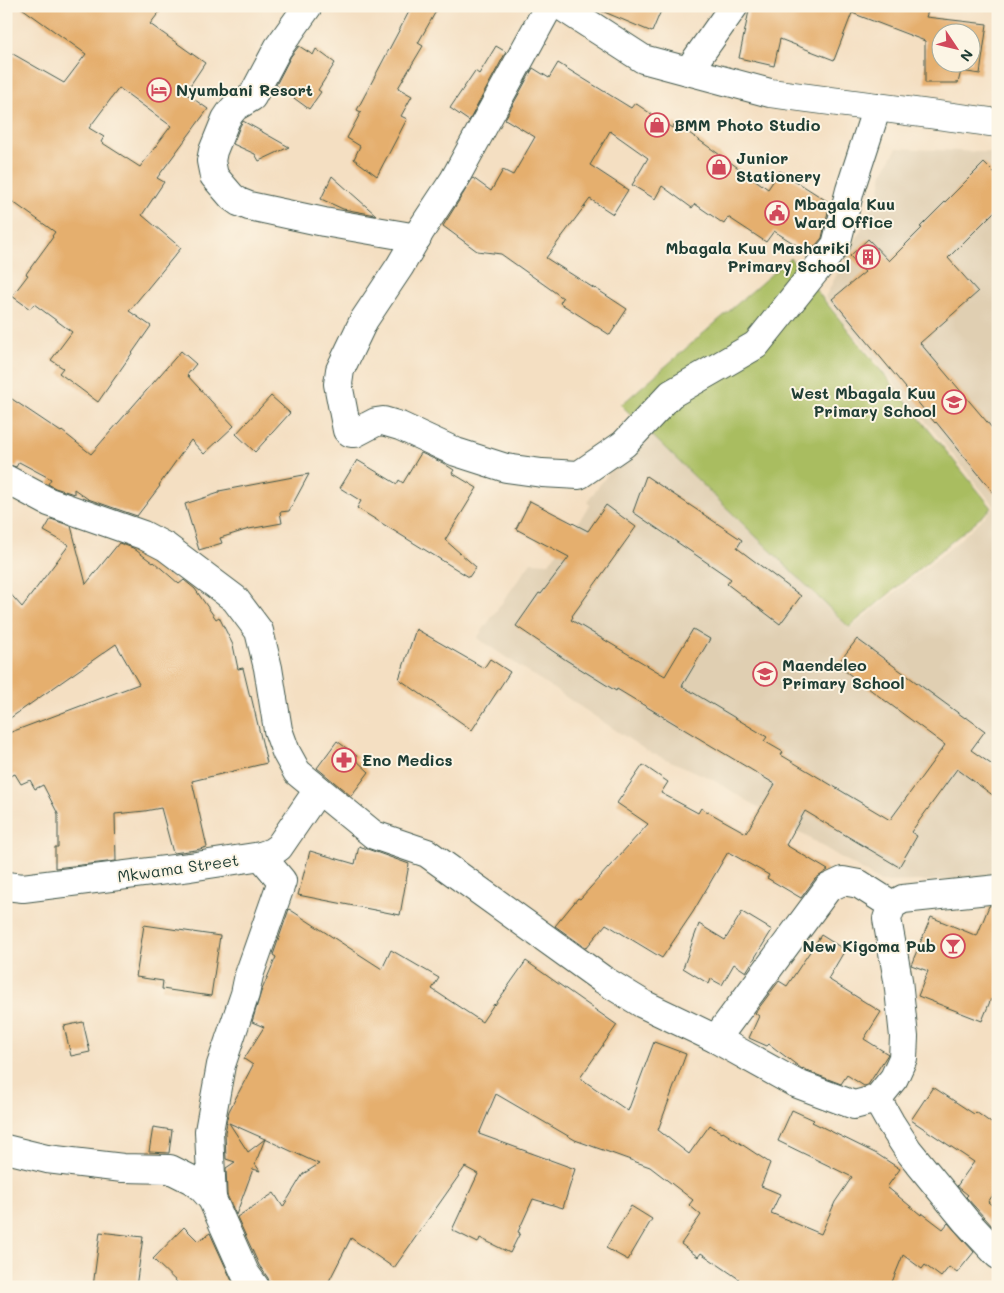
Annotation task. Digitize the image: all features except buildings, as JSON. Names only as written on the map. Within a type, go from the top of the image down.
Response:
[{"type":"street","points":[[308,6],[278,48],[252,97],[236,108],[226,120],[210,161],[214,176],[232,197],[249,206],[324,222],[416,238]]},
{"type":"street","points":[[549,6],[454,180],[364,320],[340,370],[338,384],[348,431],[351,433],[355,433],[376,422],[383,421],[400,426],[456,452],[506,468],[542,473],[579,475],[624,444],[671,394],[756,345],[836,245],[850,190],[878,107]]},
{"type":"street","points":[[562,6],[643,59],[770,93],[998,123]]},
{"type":"street","points":[[688,71],[734,6]]},
{"type":"street","points":[[6,479],[49,502],[143,535],[166,547],[235,599],[259,631],[268,668],[278,730],[286,752],[297,772],[374,835],[427,853],[602,979],[643,1004],[716,1039],[795,1083],[854,1105],[877,1099],[894,1078],[903,1058],[904,1036],[898,980],[887,919],[892,906],[903,899],[998,890]]},
{"type":"street","name":"Mkwama Street","points":[[6,886],[23,888],[261,856],[272,852],[278,847],[318,790]]},
{"type":"street","points":[[212,1199],[209,1130],[221,1065],[245,994],[249,975],[282,881],[261,856]]},
{"type":"street","points":[[716,1039],[828,888],[842,881],[859,884],[892,906]]},
{"type":"street","points":[[877,1099],[908,1150],[966,1221],[998,1255]]},
{"type":"street","points":[[6,1149],[47,1159],[122,1168],[170,1169],[192,1180],[212,1199],[245,1273],[255,1287]]},
{"type":"shaded area","name":"Maendeleo Primary School","points":[[897,148],[998,153],[998,875],[982,879],[881,882],[710,778],[647,751],[477,638],[531,562],[549,563],[590,505],[587,502],[645,424],[811,590],[852,627],[953,546],[995,507],[825,297],[838,272],[843,267],[880,190],[883,172]]},
{"type":"green space","points":[[790,258],[992,508],[849,627],[621,405]]},
{"type":"place","name":"Nyumbani Resort","points":[[159,90]]},
{"type":"place","name":"BMM Photo Studio","points":[[657,125]]},
{"type":"place","name":"Junior Stationery","points":[[719,167]]},
{"type":"place","name":"Mbagala Kuu Ward Office","points":[[777,213]]},
{"type":"place","name":"Mbagala Kuu Mashariki Primary School","points":[[868,257]]},
{"type":"place","name":"West Mbagala Kuu Primary School","points":[[954,402]]},
{"type":"place","name":"Maendeleo Primary School","points":[[765,674]]},
{"type":"place","name":"Eno Medics","points":[[344,760]]},
{"type":"place","name":"New Kigoma Pub","points":[[953,946]]}]
